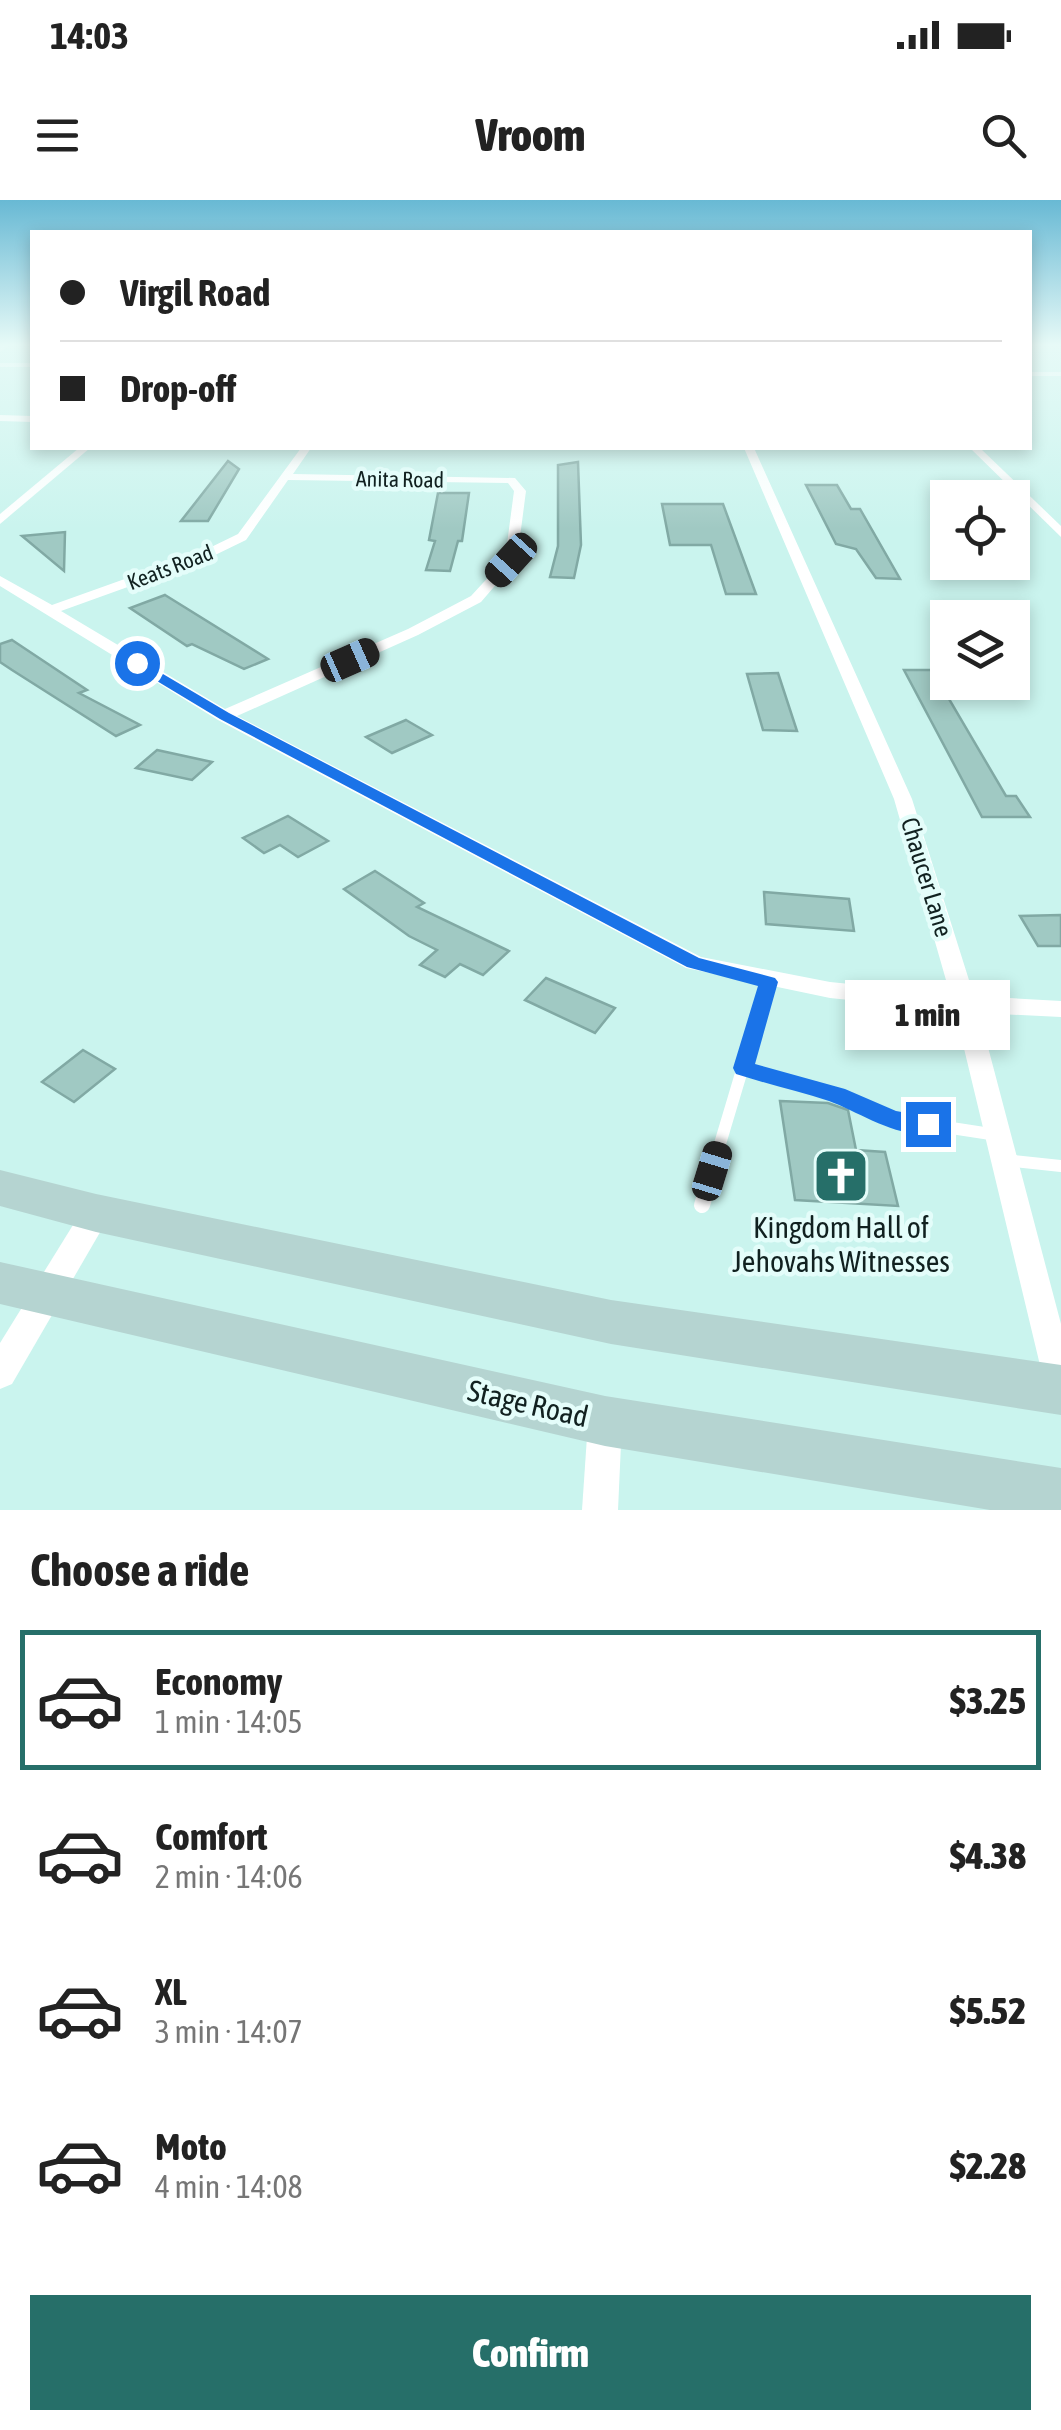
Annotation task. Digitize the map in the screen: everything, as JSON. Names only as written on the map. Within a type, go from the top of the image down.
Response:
[{"type":"main road","points":[[0,1188],[96,1213],[612,1322],[1061,1388]]},
{"type":"main road","name":"Stage Road","points":[[22,1290],[605,1421],[1061,1496]]},
{"type":"street","points":[[0,418],[30,419]]},
{"type":"street","points":[[0,520],[84,450]]},
{"type":"street","name":"Keats Road","points":[[49,610],[207,554],[242,537],[305,450]]},
{"type":"street","name":"Chaucer Lane","points":[[750,450],[903,799],[966,1005],[1061,1388]]},
{"type":"street","points":[[978,450],[1061,533]]},
{"type":"street","name":"Anita Road","points":[[224,716],[414,632],[476,599],[511,560],[520,491],[512,480],[288,477]]},
{"type":"street","points":[[0,580],[224,716],[694,963],[768,982],[966,1005],[1061,1009]]},
{"type":"street","points":[[0,1374],[22,1290],[96,1213]]},
{"type":"street","points":[[600,1510],[605,1421]]},
{"type":"lane","points":[[702,1205],[768,982]]},
{"type":"lane","points":[[743,1068],[837,1095],[893,1119],[998,1135]]},
{"type":"lane","points":[[1004,1160],[1061,1166]]},
{"type":"building","points":[[228,461],[239,469],[208,521],[181,521]]},
{"type":"building","points":[[578,462],[581,545],[574,578],[550,577],[558,546],[558,465]]},
{"type":"building","points":[[806,485],[837,485],[851,509],[860,509],[900,579],[876,578],[856,549],[836,544]]},
{"type":"building","points":[[438,493],[469,493],[462,541],[458,541],[450,571],[426,570],[435,541],[429,540]]},
{"type":"building","points":[[662,504],[723,504],[756,594],[726,594],[711,545],[670,545]]},
{"type":"building","points":[[65,532],[64,571],[22,536]]},
{"type":"building","points":[[165,595],[268,659],[244,669],[192,644],[187,646],[130,608]]},
{"type":"building","points":[[12,640],[87,690],[79,693],[140,725],[116,736],[12,670],[0,662],[0,644]]},
{"type":"building","points":[[904,670],[930,670],[930,700],[950,700],[1006,796],[1016,796],[1030,817],[982,817]]},
{"type":"building","points":[[778,673],[797,731],[763,730],[747,674]]},
{"type":"building","points":[[406,720],[432,735],[392,753],[366,737]]},
{"type":"building","points":[[157,750],[212,762],[192,780],[136,768]]},
{"type":"building","points":[[288,816],[328,841],[298,857],[280,845],[264,853],[243,838]]},
{"type":"building","points":[[375,871],[424,903],[417,907],[509,951],[483,975],[460,964],[445,977],[420,965],[437,950],[409,936],[344,889]]},
{"type":"building","points":[[764,892],[849,899],[854,931],[766,924]]},
{"type":"building","points":[[1061,915],[1061,946],[1038,946],[1020,916]]},
{"type":"building","points":[[546,978],[615,1008],[595,1033],[525,1000]]},
{"type":"building","points":[[83,1050],[115,1069],[74,1102],[42,1082]]},
{"type":"building","name":"Kingdom Hall of Jehovahs Witnesses","points":[[780,1101],[828,1103],[848,1110],[856,1150],[885,1152],[898,1206],[795,1200]]},
{"type":"place","name":"Kingdom Hall of Jehovahs Witnesses","points":[[841,1176]]},
{"type":"route","points":[[137,663],[224,716],[694,963],[768,982],[743,1068],[837,1095],[893,1119],[928,1124]]}]
